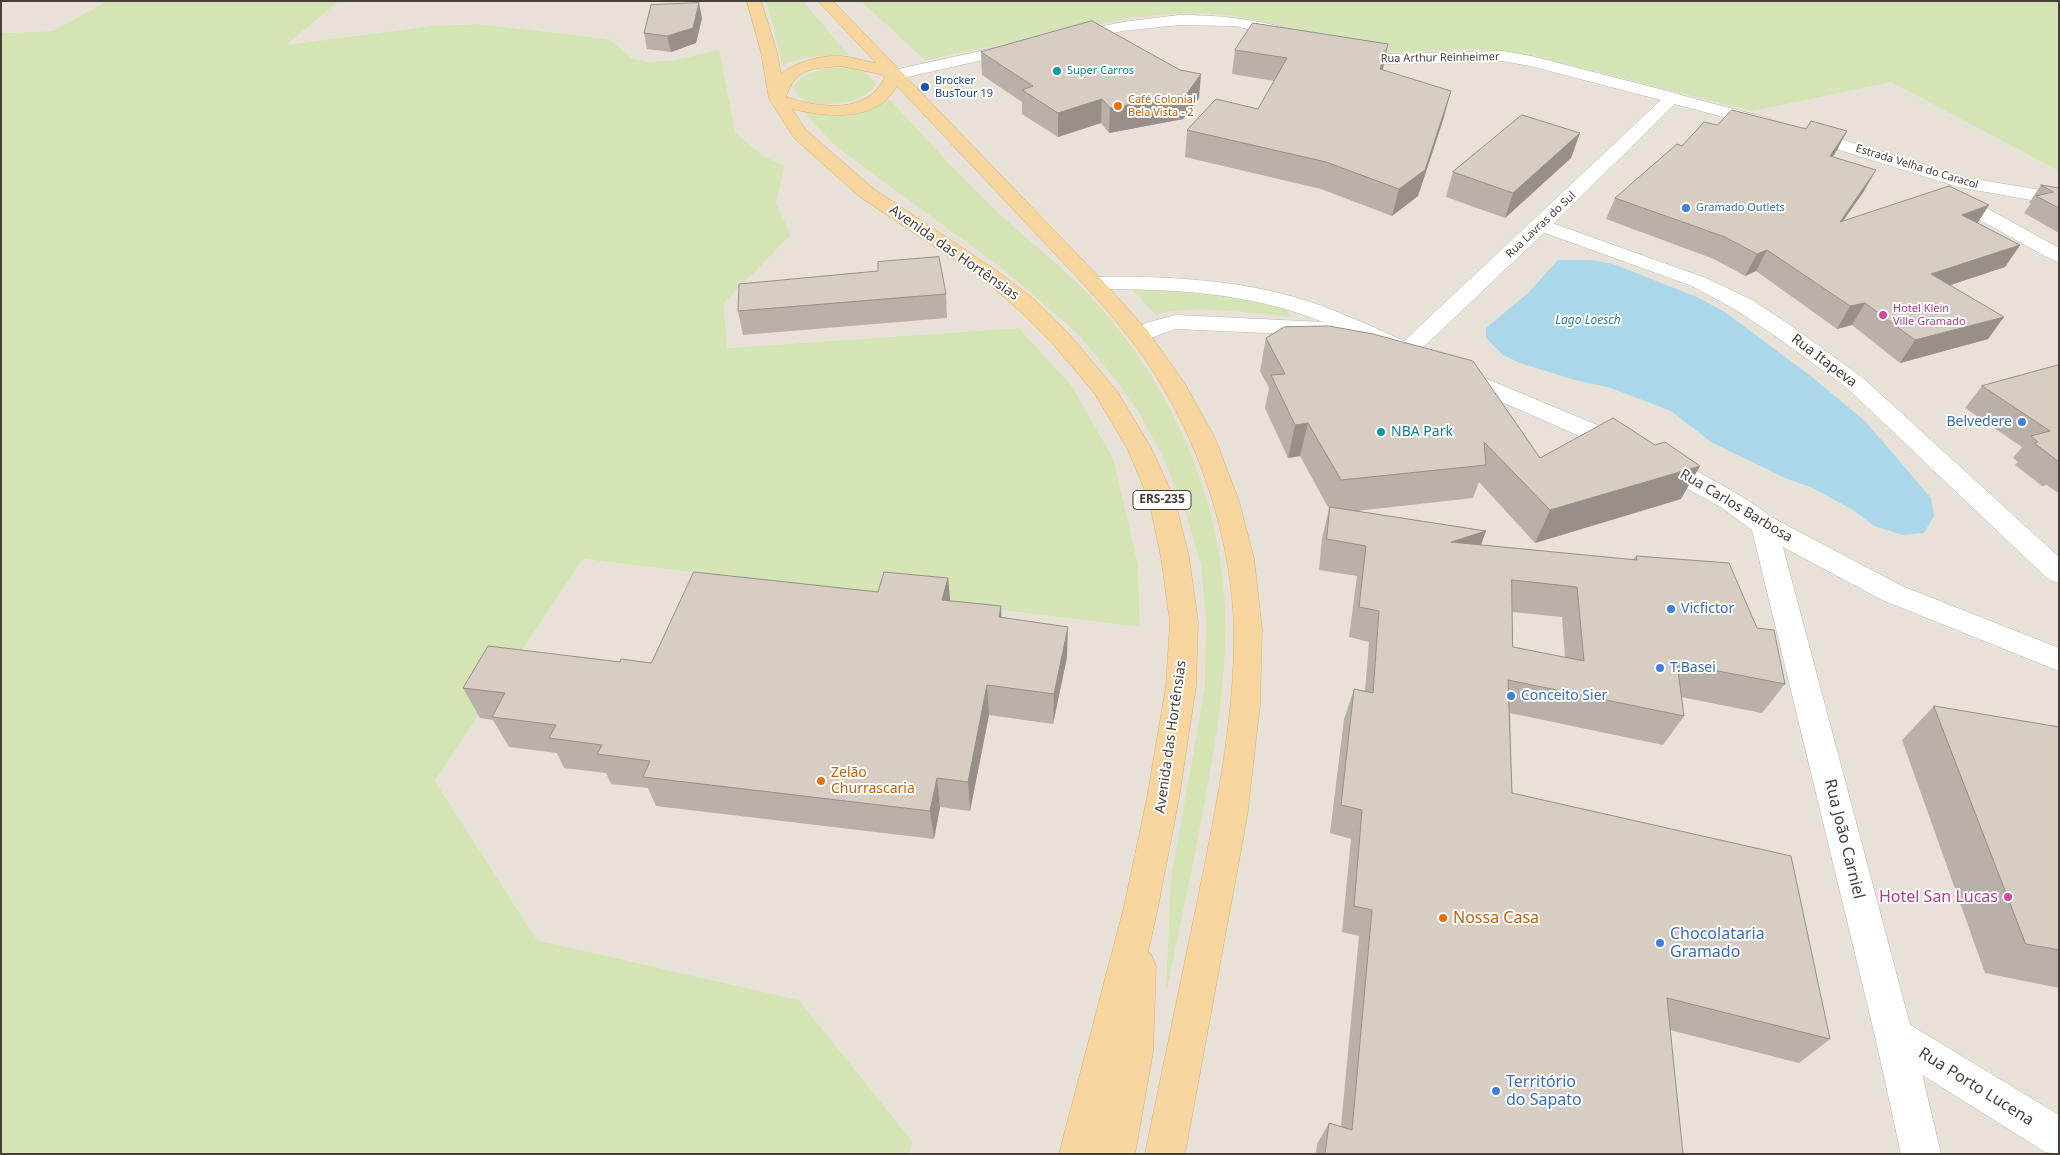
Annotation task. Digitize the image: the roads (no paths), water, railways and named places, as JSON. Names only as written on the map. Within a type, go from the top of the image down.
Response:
[{"type":"main road","name":"Avenida das Hortênsias","points":[[754,1],[769,52],[777,99],[800,134],[861,188],[990,275],[1028,306],[1061,339],[1105,391],[1139,448],[1162,500],[1175,557],[1184,622],[1179,696],[1163,798],[1141,907],[1079,1154]]},
{"type":"main road","points":[[825,1],[1094,284],[1140,335],[1172,384],[1203,438],[1219,483],[1240,559],[1248,628],[1245,705],[1231,817],[1165,1154]]},
{"type":"main road","points":[[840,61],[854,62],[885,70],[894,75],[886,92],[878,99],[868,105],[850,109],[820,110],[793,105],[777,99],[787,77],[798,70],[814,64],[840,61]]},
{"type":"main road","points":[[1114,1154],[1134,1052],[1141,907]]},
{"type":"street","points":[[1058,39],[1106,29],[1159,22],[1196,20],[1255,24],[1302,38]]},
{"type":"street","points":[[894,75],[1031,45]]},
{"type":"street","name":"Rua Arthur Reinheimer","points":[[1337,48],[1383,59],[1503,56],[1531,61],[1836,142]]},
{"type":"street","name":"Rua Lavras do Sul","points":[[1424,359],[1541,226],[1674,98]]},
{"type":"street","name":"Estrada Velha do Caracol","points":[[1836,142],[1941,177],[1973,185],[2059,199]]},
{"type":"street","points":[[1882,157],[2059,256]]},
{"type":"street","name":"Rua Itapeva","points":[[1541,226],[1699,282],[1744,305],[1782,330],[1855,383],[2059,573]]},
{"type":"street","name":"Rua Carlos Barbosa","points":[[1094,284],[1153,282],[1236,291],[1273,298],[1362,330],[1664,464],[1731,502],[1764,524],[1892,593],[2059,660]]},
{"type":"street","points":[[1140,335],[1157,327],[1176,322],[1362,330]]},
{"type":"street","name":"Rua João Carniel","points":[[1764,524],[1894,1036],[1922,1154]]},
{"type":"street","name":"Rua Porto Lucena","points":[[1894,1036],[2059,1138]]},
{"type":"water","name":"Lago Loesch","points":[[1558,260],[1591,260],[1613,264],[1697,297],[1725,312],[1812,377],[1865,421],[1931,498],[1934,516],[1924,533],[1903,535],[1874,526],[1853,510],[1813,488],[1785,478],[1711,442],[1671,411],[1611,388],[1575,380],[1520,363],[1503,355],[1486,338],[1486,328],[1528,293]]},
{"type":"place","name":"Super Carros","points":[[1057,71]]},
{"type":"place","name":"Brocker BusTour 19","points":[[925,87]]},
{"type":"place","name":"Café Colonial Bela Vista - 2","points":[[1118,106]]},
{"type":"place","name":"Gramado Outlets","points":[[1686,208]]},
{"type":"place","name":"Hotel Klein Ville Gramado","points":[[1883,315]]},
{"type":"place","name":"Belvedere","points":[[2022,422]]},
{"type":"place","name":"NBA Park","points":[[1381,432]]},
{"type":"place","name":"Vicfictor","points":[[1671,609]]},
{"type":"place","name":"T.Basei","points":[[1660,668]]},
{"type":"place","name":"Conceito Sier","points":[[1511,696]]},
{"type":"place","name":"Zelão Churrascaria","points":[[821,781]]},
{"type":"place","name":"Hotel San Lucas","points":[[2008,897]]},
{"type":"place","name":"Nossa Casa","points":[[1443,918]]},
{"type":"place","name":"Chocolataria Gramado","points":[[1660,943]]},
{"type":"place","name":"Território do Sapato","points":[[1496,1091]]}]
